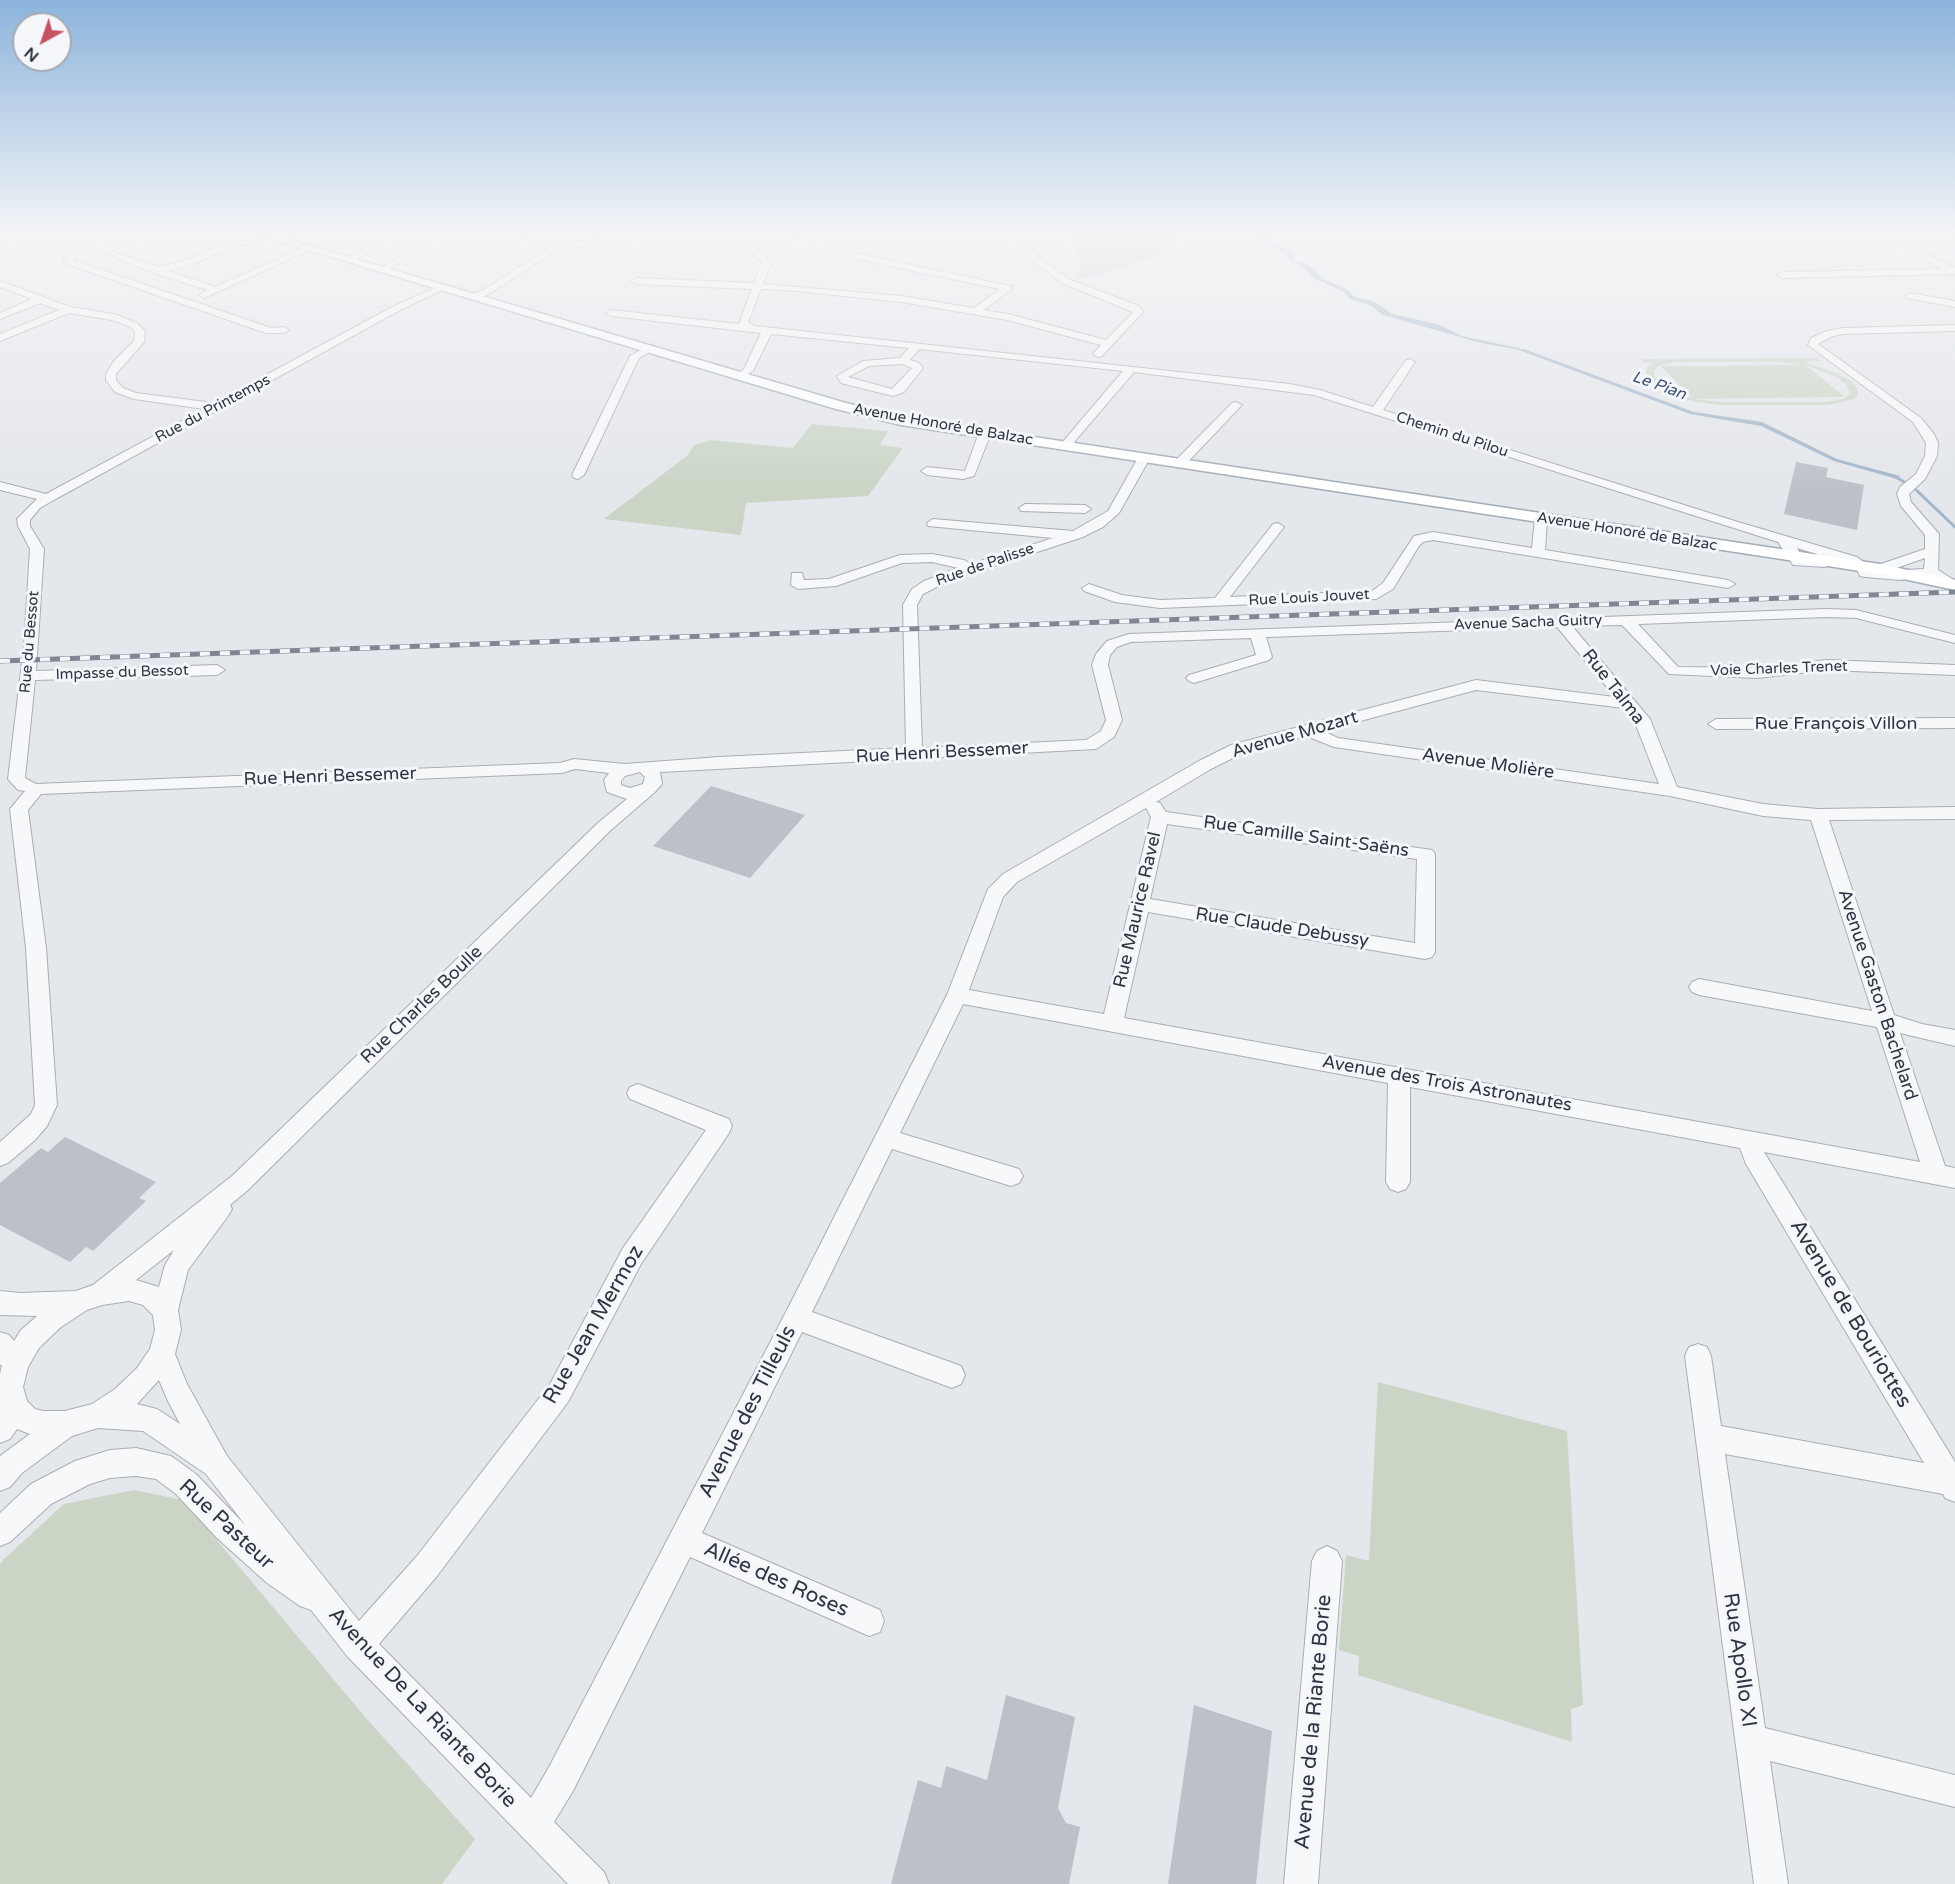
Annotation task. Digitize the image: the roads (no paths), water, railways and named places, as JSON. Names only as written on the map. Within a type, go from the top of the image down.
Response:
[{"type":"main road","name":"Avenue Honoré de Balzac","points":[[543,318],[870,414],[1541,521],[1800,555],[1875,571]]},
{"type":"main road","name":"Avenue Honoré de Balzac","points":[[1800,555],[1875,571]]},
{"type":"main road","points":[[1875,571],[1923,574],[1953,586]]},
{"type":"main road","points":[[1875,571],[1953,586]]},
{"type":"street","points":[[0,338],[49,318]]},
{"type":"street","points":[[116,318],[134,325],[140,331],[139,342],[112,370],[111,380],[119,390],[134,396],[223,404]]},
{"type":"street","points":[[233,318],[270,331],[284,330]]},
{"type":"street","name":"Rue du Printemps","points":[[48,498],[379,318]]},
{"type":"street","name":"Chemin du Pilou","points":[[659,318],[1088,364],[1316,392],[1767,534],[1789,545],[1800,555]]},
{"type":"street","points":[[745,318],[743,323],[747,327]]},
{"type":"street","points":[[1011,318],[1108,344]]},
{"type":"street","points":[[1088,364],[1132,318]]},
{"type":"street","points":[[1923,574],[1933,551],[1932,534],[1905,503],[1910,486],[1924,471],[1931,456],[1932,443],[1928,434],[1917,420],[1813,345],[1815,340],[1843,331],[1955,327]]},
{"type":"street","points":[[740,376],[748,371],[767,331]]},
{"type":"street","points":[[903,361],[918,368],[900,390],[893,393],[845,381],[842,376],[867,363],[903,361],[916,346]]},
{"type":"street","points":[[578,475],[635,356],[650,350]]},
{"type":"street","points":[[1376,411],[1410,362]]},
{"type":"street","points":[[1065,446],[1131,369]]},
{"type":"street","points":[[1179,464],[1236,405]]},
{"type":"street","points":[[927,471],[963,475],[970,473],[984,434]]},
{"type":"street","name":"Rue de Palisse","points":[[914,754],[910,604],[917,592],[929,584],[1069,537],[1098,524],[1113,513],[1144,458]]},
{"type":"street","points":[[0,486],[48,498]]},
{"type":"street","name":"Rue du Bessot","points":[[36,789],[24,786],[16,779],[38,549],[24,526],[23,519],[36,505],[48,498]]},
{"type":"street","points":[[1029,530],[1024,502],[1085,509]]},
{"type":"street","points":[[1538,552],[1541,521]]},
{"type":"street","points":[[933,523],[1029,530],[1069,537]]},
{"type":"street","points":[[1219,602],[1278,527]]},
{"type":"street","name":"Rue Louis Jouvet","points":[[1089,588],[1102,594],[1137,602],[1160,604],[1376,595],[1388,586],[1414,544],[1425,537],[1441,536],[1728,584]]},
{"type":"street","points":[[1875,571],[1933,551]]},
{"type":"street","points":[[797,576],[798,585],[831,583],[900,559],[932,558],[959,563],[969,569]]},
{"type":"street","name":"Avenue Sacha Guitry","points":[[1103,654],[1112,644],[1129,638],[1846,614],[1955,639]]},
{"type":"street","name":"Voie Charles Trenet","points":[[1626,620],[1674,671],[1757,673],[1827,665],[1955,670]]},
{"type":"street","name":"Rue Talma","points":[[1560,622],[1642,719],[1670,791]]},
{"type":"street","points":[[1194,678],[1264,657],[1257,633]]},
{"type":"street","name":"Rue Henri Bessemer","points":[[615,789],[629,794],[649,780],[690,766],[719,762],[1090,745],[1108,734],[1114,720],[1100,665],[1103,654]]},
{"type":"street","name":"Impasse du Bessot","points":[[27,676],[217,670]]},
{"type":"street","name":"Avenue Mozart","points":[[957,995],[994,894],[1010,878],[1149,800],[1205,765],[1237,749],[1476,685],[1630,704]]},
{"type":"street","name":"Rue François Villon","points":[[1716,724],[1955,723]]},
{"type":"street","name":"Avenue Molière","points":[[1307,730],[1334,742],[1670,791],[1763,810],[1818,815],[1955,813]]},
{"type":"street","name":"Rue Henri Bessemer","points":[[36,789],[562,768],[574,764],[624,770],[649,780]]},
{"type":"street","points":[[562,768],[594,775],[615,789]]},
{"type":"street","points":[[615,789],[612,784],[615,776],[624,770]]},
{"type":"street","name":"Rue Charles Boulle","points":[[102,1293],[240,1183],[605,826],[618,817],[649,780]]},
{"type":"street","points":[[0,1156],[33,1126],[46,1105],[36,948],[19,809],[36,789]]},
{"type":"street","name":"Rue Charles Boulle","points":[[605,826],[616,806],[615,789]]},
{"type":"street","name":"Rue Maurice Ravel","points":[[1112,1024],[1160,817],[1149,800]]},
{"type":"street","name":"Avenue Gaston Bachelard","points":[[1818,815],[1886,1021],[1946,1176]]},
{"type":"street","name":"Rue Camille Saint-Saëns","points":[[1160,817],[1426,854],[1425,952]]},
{"type":"street","name":"Rue Claude Debussy","points":[[1140,904],[1425,952]]},
{"type":"street","points":[[1699,987],[1886,1021],[1922,1032],[1955,1038]]},
{"type":"street","name":"Avenue des Trois Astronautes","points":[[957,995],[1946,1176]]},
{"type":"street","name":"Avenue des Tilleuls","points":[[532,1824],[557,1787],[796,1318],[957,995]]},
{"type":"street","points":[[1398,1182],[1399,1076]]},
{"type":"street","name":"Rue Jean Mermoz","points":[[358,1645],[427,1566],[559,1392],[632,1256],[721,1126],[638,1093]]},
{"type":"street","points":[[885,1138],[1011,1176]]},
{"type":"street","name":"Avenue de Bouriottes","points":[[1749,1139],[1754,1157],[1953,1485]]},
{"type":"street","name":"Rue Charles Boulle","points":[[162,1354],[168,1330],[165,1310],[177,1265],[240,1183]]},
{"type":"street","points":[[162,1354],[146,1377],[124,1398],[98,1415],[65,1425],[44,1425],[26,1419],[7,1418],[10,1387],[8,1354],[30,1340],[52,1318],[78,1302],[102,1293],[129,1290],[151,1296],[165,1310]]},
{"type":"street","points":[[0,1303],[20,1305],[78,1302]]},
{"type":"street","points":[[796,1318],[952,1375]]},
{"type":"street","name":"Avenue De La Riante Borie","points":[[162,1354],[177,1392],[217,1466],[358,1645],[592,1884]]},
{"type":"street","name":"Rue Apollo XI","points":[[1698,1356],[1771,1884]]},
{"type":"street","name":"Avenue De La Riante Borie","points":[[98,1415],[147,1418],[217,1466]]},
{"type":"street","points":[[0,1477],[12,1463],[65,1425]]},
{"type":"street","points":[[1709,1437],[1953,1485]]},
{"type":"street","name":"Rue Pasteur","points":[[0,1532],[41,1494],[85,1471],[110,1464],[136,1462],[161,1466],[186,1484],[227,1528],[277,1573],[325,1604]]},
{"type":"street","name":"Allée des Roses","points":[[683,1539],[869,1620]]},
{"type":"street","name":"Avenue de la Riante Borie","points":[[1301,1884],[1327,1561]]},
{"type":"street","points":[[1750,1740],[1955,1791]]},
{"type":"water","points":[[1393,318],[1410,318],[1437,324],[1462,336],[1527,350],[1694,412],[1762,422],[1837,459],[1900,476],[1897,479],[1834,461],[1761,426],[1690,414],[1516,349],[1481,343]]},
{"type":"waterway","name":"Le Pian","points":[[1894,476],[1913,487],[1955,527]]},
{"type":"railway","points":[[0,661],[1955,592]]}]
